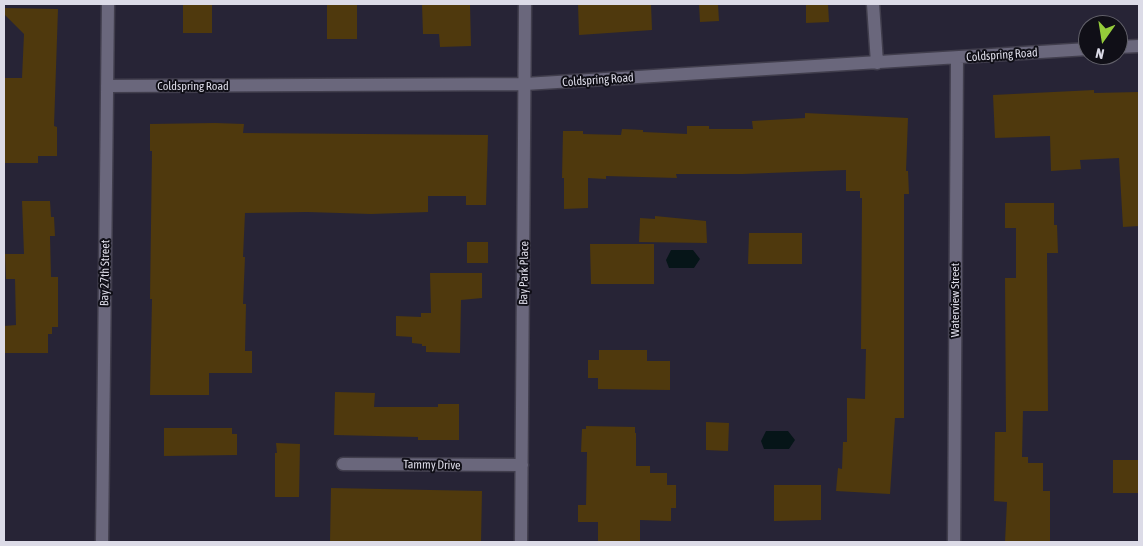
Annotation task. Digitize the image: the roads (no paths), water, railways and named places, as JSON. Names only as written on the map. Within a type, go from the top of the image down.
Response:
[{"type":"street","name":"Bay 27th Street","points":[[102,542],[108,4]]},
{"type":"street","name":"Bay Park Place","points":[[521,542],[525,4]]},
{"type":"street","points":[[873,4],[877,62]]},
{"type":"street","name":"Coldspring Road","points":[[107,86],[525,84],[1078,50]]},
{"type":"street","name":"Waterview Street","points":[[954,542],[957,58]]},
{"type":"street","name":"Tammy Drive","points":[[343,464],[522,465]]}]
